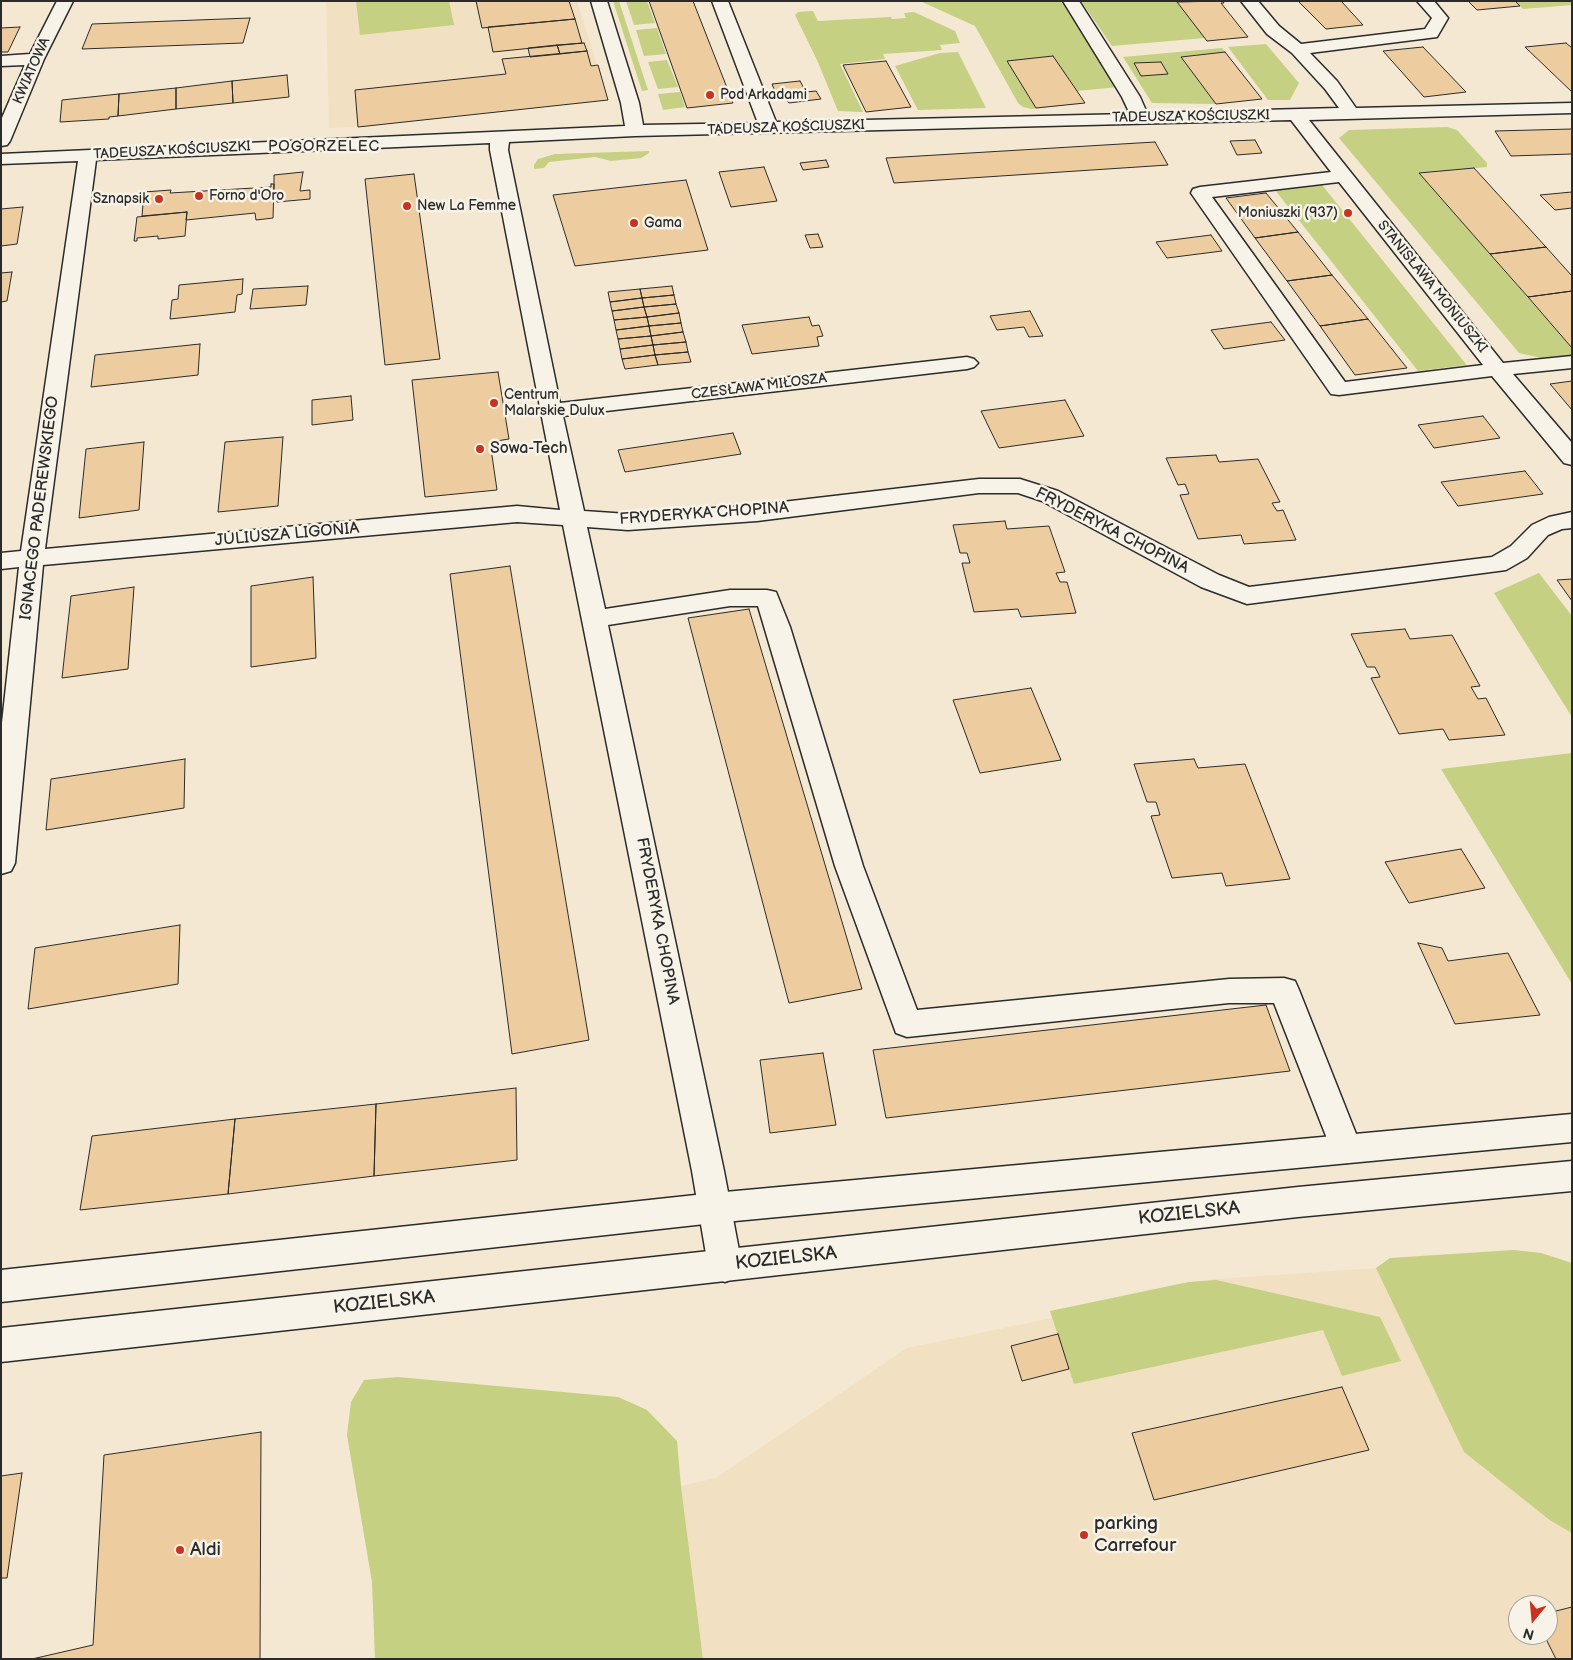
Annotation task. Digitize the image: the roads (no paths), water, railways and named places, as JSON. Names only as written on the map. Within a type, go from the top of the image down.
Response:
[{"type":"street","name":"KWIATOWA","points":[[1,141],[36,60],[65,1]]},
{"type":"street","points":[[599,1],[630,103],[635,131]]},
{"type":"street","points":[[720,1],[768,128]]},
{"type":"street","points":[[1071,1],[1137,107],[1141,118]]},
{"type":"street","points":[[1249,1],[1273,30],[1298,49],[1331,85],[1350,112]]},
{"type":"street","points":[[1298,49],[1430,32],[1440,18],[1425,1]]},
{"type":"street","points":[[1,61],[36,60]]},
{"type":"street","name":"TADEUSZA KOŚCIUSZKI","points":[[1,159],[635,131],[1572,108]]},
{"type":"street","name":"STANISŁAWA MONIUSZKI","points":[[1295,114],[1498,370],[1572,458]]},
{"type":"street","name":"FRYDERYKA CHOPINA","points":[[500,136],[501,157],[551,412],[636,812],[708,1171],[725,1266]]},
{"type":"street","name":"IGNACEGO PADEREWSKIEGO","points":[[1,863],[32,558],[88,155]]},
{"type":"street","points":[[1344,176],[1200,193],[1339,389],[1572,362]]},
{"type":"street","name":"CZESŁAWA MIŁOSZA","points":[[551,412],[967,363]]},
{"type":"street","name":"FRYDERYKA CHOPINA","points":[[573,518],[628,522],[757,513],[979,486],[1020,486],[1050,496],[1210,581],[1247,596],[1498,564],[1519,552],[1540,530],[1557,522],[1572,520]]},
{"type":"street","name":"JULIUSZA LIGONIA","points":[[1,561],[517,514],[573,518]]},
{"type":"street","points":[[594,619],[730,598],[766,598],[778,627],[849,866],[907,1024],[1229,991],[1284,990],[1346,1149]]},
{"type":"street","points":[[1,1286],[714,1208],[1572,1128]]},
{"type":"street","name":"KOZIELSKA","points":[[1,1345],[1288,1203],[1572,1176]]},
{"type":"place","name":"Pod Arkadami","points":[[710,95]]},
{"type":"place","name":"Forno d'Oro","points":[[199,196]]},
{"type":"place","name":"Sznapsik","points":[[159,199]]},
{"type":"place","name":"New La Femme","points":[[407,206]]},
{"type":"place","name":"Moniuszki (937)","points":[[1348,213]]},
{"type":"place","name":"Gama","points":[[634,223]]},
{"type":"place","name":"Centrum Malarskie Dulux","points":[[494,403]]},
{"type":"place","name":"Sowa-Tech","points":[[480,449]]},
{"type":"place","name":"parking Carrefour","points":[[1084,1535]]},
{"type":"place","name":"Aldi","points":[[180,1550]]},
{"type":"district","name":"POGORZELEC","points":[[324,147]]}]
